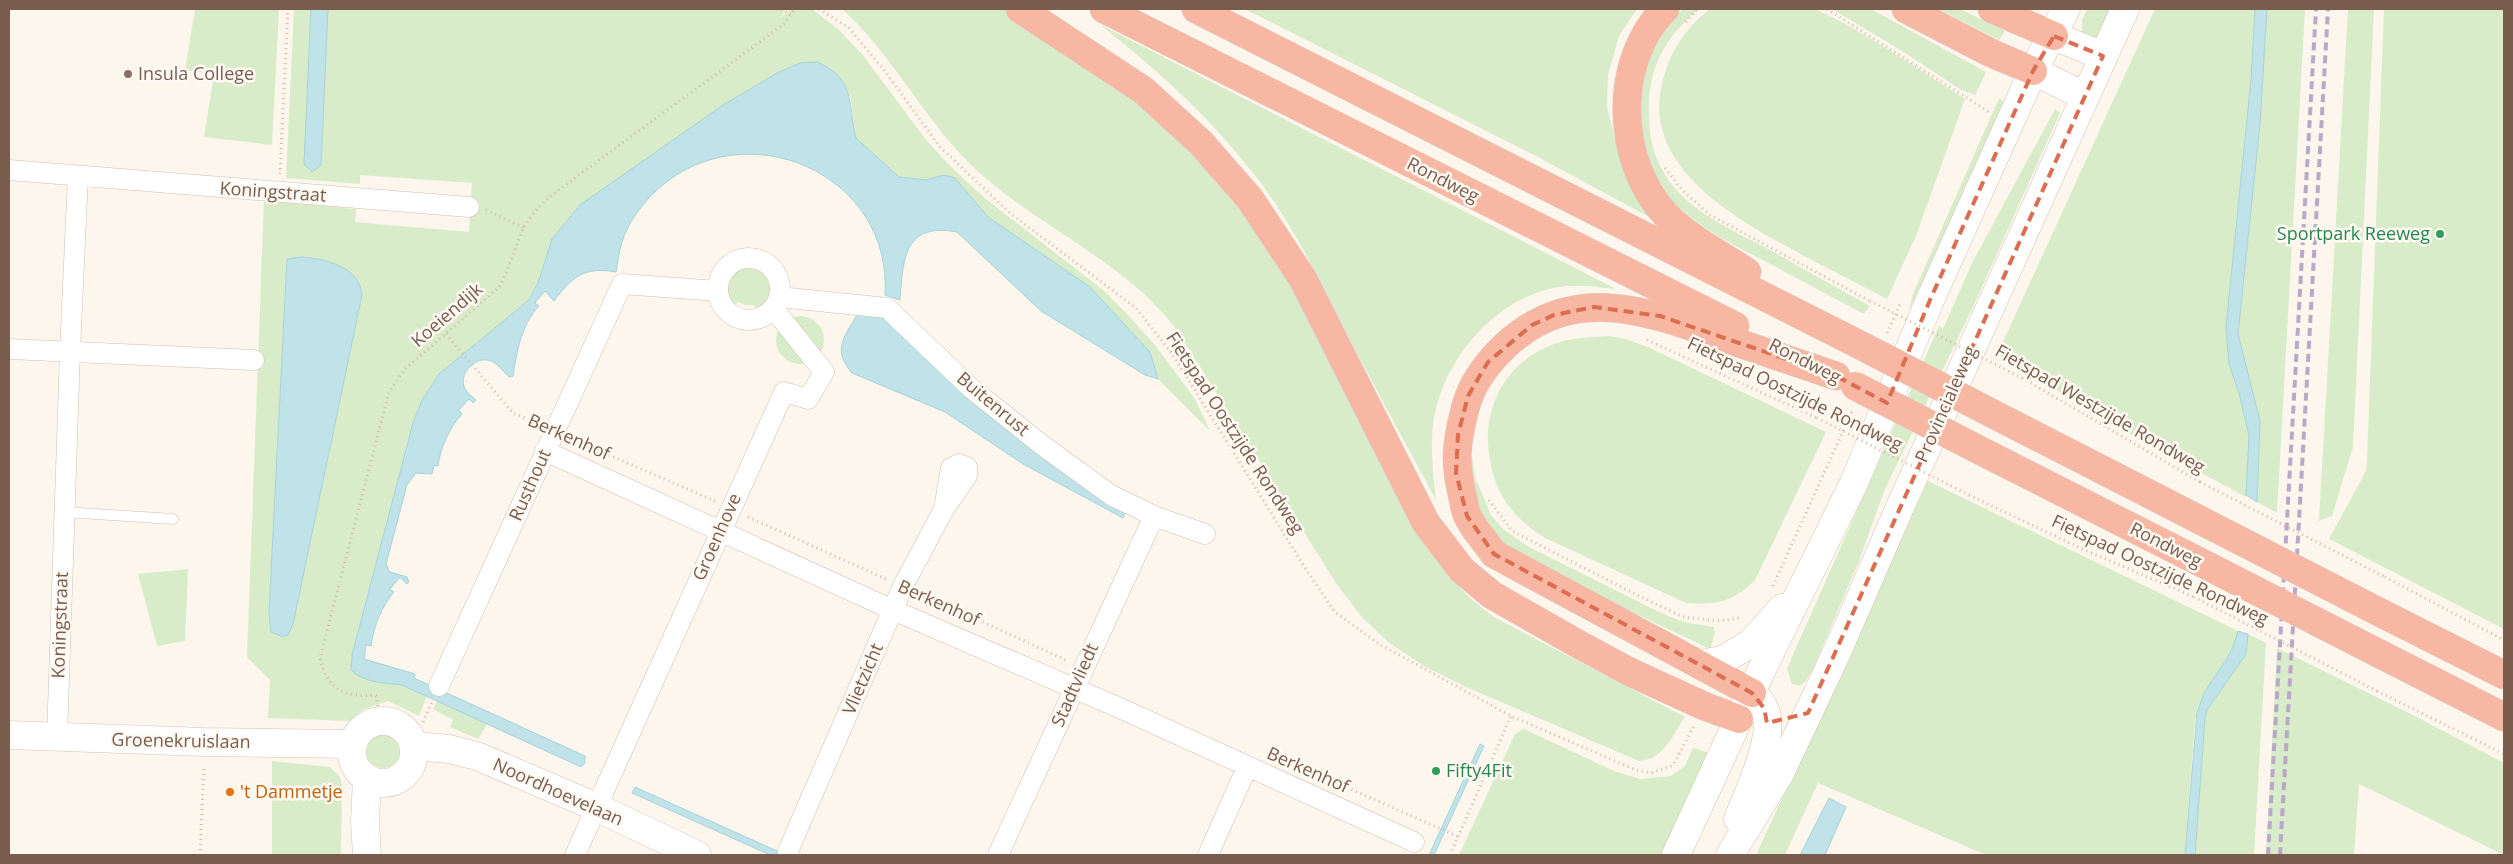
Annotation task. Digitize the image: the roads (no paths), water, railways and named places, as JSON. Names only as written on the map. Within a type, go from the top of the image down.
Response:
[{"type":"highway","points":[[1020,9],[1143,90],[1201,143],[1250,199],[1303,279],[1426,523],[1462,570],[1492,595],[1630,672],[1704,706],[1739,719]]},
{"type":"highway","name":"Rondweg","points":[[1104,9],[1836,376],[2504,717]]},
{"type":"highway","points":[[1196,9],[2504,675]]},
{"type":"highway","points":[[1906,9],[1991,53],[2033,71]]},
{"type":"highway","points":[[1992,9],[2054,36]]},
{"type":"highway","points":[[1675,17],[1654,20],[1644,35],[1628,92],[1630,148],[1646,190],[1679,227],[1852,342]]},
{"type":"highway","points":[[1752,692],[1494,554],[1467,516],[1456,473],[1458,435],[1468,396],[1488,362],[1520,333],[1554,315],[1594,306],[1620,307],[1660,316],[1836,376]]},
{"type":"main road","points":[[1676,855],[1739,719],[1853,484],[1930,300],[2033,71],[2054,36],[2066,9]]},
{"type":"main road","name":"Provincialeweg","points":[[1730,855],[1779,775],[1808,713],[2084,96],[2125,9]]},
{"type":"main road","points":[[2054,36],[2103,56]]},
{"type":"main road","points":[[2033,71],[2084,96]]},
{"type":"main road","points":[[1700,664],[1723,660],[1751,643],[1805,582]]},
{"type":"main road","points":[[1724,855],[1765,745],[1768,723],[1764,708],[1752,692]]},
{"type":"main road","points":[[1739,719],[1753,724],[1768,723],[1808,713]]},
{"type":"main road","points":[[378,721],[392,722],[419,734],[413,762],[409,770],[397,781],[378,781],[354,764],[353,744],[362,729],[378,721]]},
{"type":"main road","name":"Noordhoevelaan","points":[[419,734],[449,749],[477,756],[596,807],[697,855]]},
{"type":"main road","name":"Groenekruislaan","points":[[9,735],[205,742],[353,744]]},
{"type":"main road","points":[[369,855],[378,781]]},
{"type":"street","name":"Koningstraat","points":[[9,170],[469,206]]},
{"type":"street","name":"Koningstraat","points":[[57,738],[78,176]]},
{"type":"street","points":[[748,257],[764,261],[771,266],[780,280],[776,303],[761,318],[742,319],[725,309],[718,291],[718,282],[726,268],[740,258],[748,257]]},
{"type":"street","name":"Rusthout","points":[[439,686],[622,284],[718,291]]},
{"type":"street","name":"Buitenrust","points":[[776,303],[844,304],[887,308],[972,389],[1042,445],[1112,495],[1154,516],[1205,534]]},
{"type":"street","name":"Groenhove","points":[[575,855],[784,392],[808,399],[824,372],[776,303]]},
{"type":"street","points":[[9,349],[254,360]]},
{"type":"street","name":"Berkenhof","points":[[545,451],[893,610],[1074,688],[1414,842]]},
{"type":"street","name":"Vlietzicht","points":[[788,851],[903,586],[944,509]]},
{"type":"street","name":"Stadtvliedt","points":[[998,855],[1082,668],[1154,516]]},
{"type":"street","points":[[1208,855],[1247,767]]},
{"type":"lane","points":[[64,512],[173,519]]},
{"type":"water","points":[[311,9],[328,9],[321,165],[312,172],[304,164]]},
{"type":"water","points":[[2255,9],[2267,9],[2260,124],[2238,334],[2260,421],[2257,502],[2246,495],[2249,436],[2239,393],[2229,364],[2226,327],[2251,80]]},
{"type":"water","points":[[817,62],[830,69],[844,84],[848,94],[856,138],[899,177],[926,180],[944,175],[955,178],[988,217],[1090,287],[1150,352],[1158,379],[1145,375],[1041,311],[957,232],[939,230],[916,238],[905,258],[900,300],[885,295],[881,252],[865,216],[840,187],[807,167],[771,156],[732,155],[693,166],[658,189],[637,213],[628,227],[622,242],[616,272],[595,271],[580,275],[554,301],[545,291],[535,303],[539,306],[524,330],[518,348],[513,376],[509,377],[496,364],[487,360],[477,362],[468,368],[463,384],[476,400],[473,403],[469,399],[459,410],[462,414],[446,438],[438,466],[434,465],[432,474],[416,473],[407,485],[386,564],[390,572],[407,577],[409,582],[407,584],[400,577],[390,589],[394,592],[379,617],[371,646],[366,645],[364,659],[415,674],[414,678],[585,756],[585,763],[581,767],[402,685],[375,682],[356,674],[351,670],[352,655],[413,423],[422,400],[439,374],[529,300],[538,283],[552,239],[580,205],[723,105],[777,73],[800,63]]},
{"type":"water","points":[[301,257],[330,262],[340,266],[355,277],[360,285],[362,295],[293,624],[288,635],[283,637],[271,632],[269,612],[287,259]]},
{"type":"water","points":[[857,315],[878,316],[889,322],[1125,513],[1123,518],[1023,464],[945,412],[852,373],[846,365],[841,350],[844,337]]},
{"type":"water","points":[[2238,631],[2248,634],[2246,654],[2207,710],[2195,855],[2185,855],[2197,713],[2206,690],[2229,656]]},
{"type":"water","points":[[1480,744],[1484,746],[1434,855],[1429,855]]},
{"type":"water","points":[[635,787],[786,855],[770,855],[632,793]]},
{"type":"water","points":[[1829,798],[1846,807],[1825,855],[1800,855]]},
{"type":"railway","points":[[2268,855],[2316,9]]},
{"type":"railway","points":[[2280,855],[2328,9]]},
{"type":"place","name":"Insula College","points":[[128,74]]},
{"type":"place","name":"Sportpark Reeweg","points":[[2440,234]]},
{"type":"place","name":"Fifty4Fit","points":[[1436,771]]},
{"type":"place","name":"'t Dammetje","points":[[230,792]]}]
